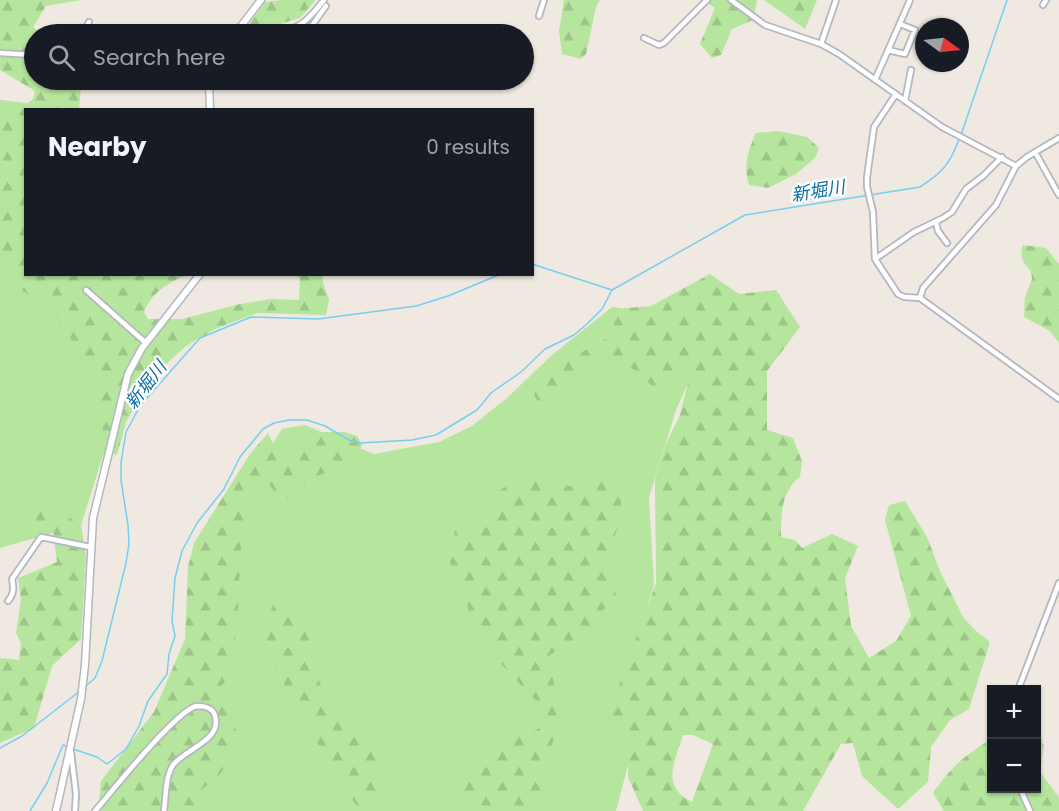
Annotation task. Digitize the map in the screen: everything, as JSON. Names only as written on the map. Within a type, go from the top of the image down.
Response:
[{"type":"street","points":[[243,24],[261,0]]},
{"type":"street","points":[[302,24],[324,0]]},
{"type":"street","points":[[539,16],[544,0]]},
{"type":"street","points":[[644,38],[659,45],[664,43],[707,0]]},
{"type":"street","points":[[731,0],[765,25],[821,44],[942,127],[1016,166]]},
{"type":"street","points":[[821,44],[836,0]]},
{"type":"street","points":[[875,80],[910,0]]},
{"type":"street","points":[[1043,5],[1046,0]]},
{"type":"street","points":[[313,24],[326,6]]},
{"type":"street","points":[[888,50],[905,54],[915,30],[900,24]]},
{"type":"street","points":[[0,53],[24,54]]},
{"type":"street","points":[[905,101],[911,70]]},
{"type":"street","points":[[209,90],[210,108]]},
{"type":"street","points":[[896,94],[874,127],[867,177],[873,212],[875,259],[898,294],[904,297],[920,298],[1059,399]]},
{"type":"street","points":[[920,298],[923,288],[996,205],[1016,166],[1059,138]]},
{"type":"street","points":[[1035,152],[1059,195]]},
{"type":"street","points":[[875,259],[914,232],[952,212],[966,189],[1002,157]]},
{"type":"street","points":[[936,222],[938,231],[947,243]]},
{"type":"street","points":[[56,811],[81,699],[93,518],[128,374],[146,343],[198,276]]},
{"type":"street","points":[[86,290],[146,343]]},
{"type":"street","points":[[8,601],[12,597],[14,587],[12,579],[41,537],[90,547]]},
{"type":"street","points":[[1020,685],[1059,583]]},
{"type":"street","points":[[96,811],[154,743],[181,716],[196,706],[212,709],[217,722],[212,737],[184,754],[173,765],[168,776],[164,811]]},
{"type":"street","points":[[70,747],[76,794],[75,811]]},
{"type":"street","points":[[1022,793],[1030,811]]},
{"type":"green space","points":[[0,0],[81,0],[46,6],[35,24],[24,24],[24,84],[0,70]]},
{"type":"green space","points":[[316,0],[300,18],[280,24],[249,24],[265,2]]},
{"type":"green space","points":[[564,0],[600,0],[596,7],[586,54],[581,59],[562,54],[559,31]]},
{"type":"green space","points":[[703,0],[757,0],[753,20],[732,29],[721,55],[712,58],[700,44],[715,8]]},
{"type":"green space","points":[[764,0],[817,0],[805,29]]},
{"type":"green space","points":[[33,90],[81,90],[79,108],[24,108],[24,276],[184,276],[166,285],[151,299],[144,312],[148,319],[182,319],[240,304],[272,299],[299,300],[300,279],[297,276],[323,276],[329,299],[326,315],[257,313],[215,329],[186,346],[165,365],[146,389],[126,422],[117,455],[101,452],[104,416],[89,367],[51,308],[23,291],[10,271],[0,267],[0,100],[28,103],[33,99]]},
{"type":"green space","points":[[778,131],[807,137],[819,148],[815,158],[796,174],[768,188],[749,185],[746,171],[747,158],[756,133]]},
{"type":"green space","points":[[0,233],[24,271],[24,276],[28,276],[126,383],[81,525],[0,548]]},
{"type":"green space","points":[[1023,245],[1046,248],[1059,264],[1059,343],[1050,331],[1024,317],[1025,297],[1032,279],[1031,271],[1022,256]]},
{"type":"green space","points":[[710,274],[739,294],[776,290],[800,327],[767,371],[767,430],[793,438],[802,461],[800,477],[789,489],[783,504],[781,537],[795,540],[802,548],[832,534],[858,546],[845,578],[851,626],[869,658],[896,641],[911,616],[885,520],[889,505],[905,501],[927,537],[940,571],[963,617],[990,642],[969,709],[950,720],[931,747],[928,782],[898,809],[862,776],[853,743],[841,744],[803,811],[643,811],[628,777],[629,738],[607,719],[656,583],[655,479],[665,446],[680,415],[689,378],[686,375],[674,388],[654,388],[631,368],[613,360],[599,362],[587,370],[566,392],[553,400],[538,402],[534,395],[542,374],[613,335],[616,309],[651,306]],"holes":[[[683,735],[693,735],[713,744],[692,802],[676,789],[672,773]]]},
{"type":"green space","points":[[612,307],[648,312],[692,374],[676,410],[649,497],[654,585],[621,692],[637,731],[616,811],[175,811],[189,695],[250,478],[282,429],[305,425],[374,454],[439,442],[472,426],[508,397],[552,355]]},
{"type":"green space","points":[[324,432],[344,432],[357,436],[362,445],[353,459],[305,483],[284,502],[262,477],[242,524],[237,627],[229,675],[218,692],[242,742],[220,774],[200,791],[203,811],[98,811],[101,781],[154,712],[185,639],[188,567],[194,543],[250,454],[268,433],[278,454],[299,441]]},
{"type":"green space","points":[[600,472],[612,477],[622,496],[618,527],[606,560],[607,580],[616,594],[583,635],[550,655],[559,720],[540,787],[546,811],[474,811],[459,790],[488,748],[540,728],[540,705],[473,634],[467,603],[450,563],[455,530],[490,516],[493,494],[521,478],[576,487]]},
{"type":"green space","points":[[51,506],[81,525],[86,556],[81,639],[52,666],[34,728],[0,743],[0,658],[19,660],[21,643],[16,633],[21,599],[18,578],[57,562],[53,530],[16,509]]},
{"type":"green space","points":[[274,604],[294,607],[307,619],[313,664],[325,693],[352,733],[375,750],[383,789],[378,811],[361,811],[341,785],[262,645],[266,619]]},
{"type":"green space","points":[[1041,737],[1044,746],[1041,766]]},
{"type":"green space","points":[[987,742],[987,793],[1041,793],[1041,773],[1059,797],[1059,811],[944,811],[933,793],[959,762]]},
{"type":"waterway","name":"新堀川","points":[[961,135],[1007,0]]},
{"type":"waterway","name":"新堀川","points":[[534,265],[612,290],[745,215],[920,187],[945,167],[959,139]]},
{"type":"waterway","name":"新堀川","points":[[86,686],[95,678],[102,661],[129,544],[121,480],[126,432],[140,406],[200,338],[251,317],[318,319],[416,306],[448,296],[496,276]]},
{"type":"waterway","points":[[73,749],[97,757],[107,764],[126,749],[139,726],[148,701],[167,674],[169,654],[175,636],[172,621],[175,578],[182,551],[197,523],[224,489],[240,457],[263,429],[274,423],[307,420],[360,443],[412,440],[436,435],[477,410],[491,393],[521,372],[545,349],[574,335],[602,309],[612,290]]},
{"type":"waterway","name":"新堀川","points":[[0,748],[22,736],[80,691]]},
{"type":"waterway","points":[[30,811],[47,783],[63,745],[69,747]]}]
